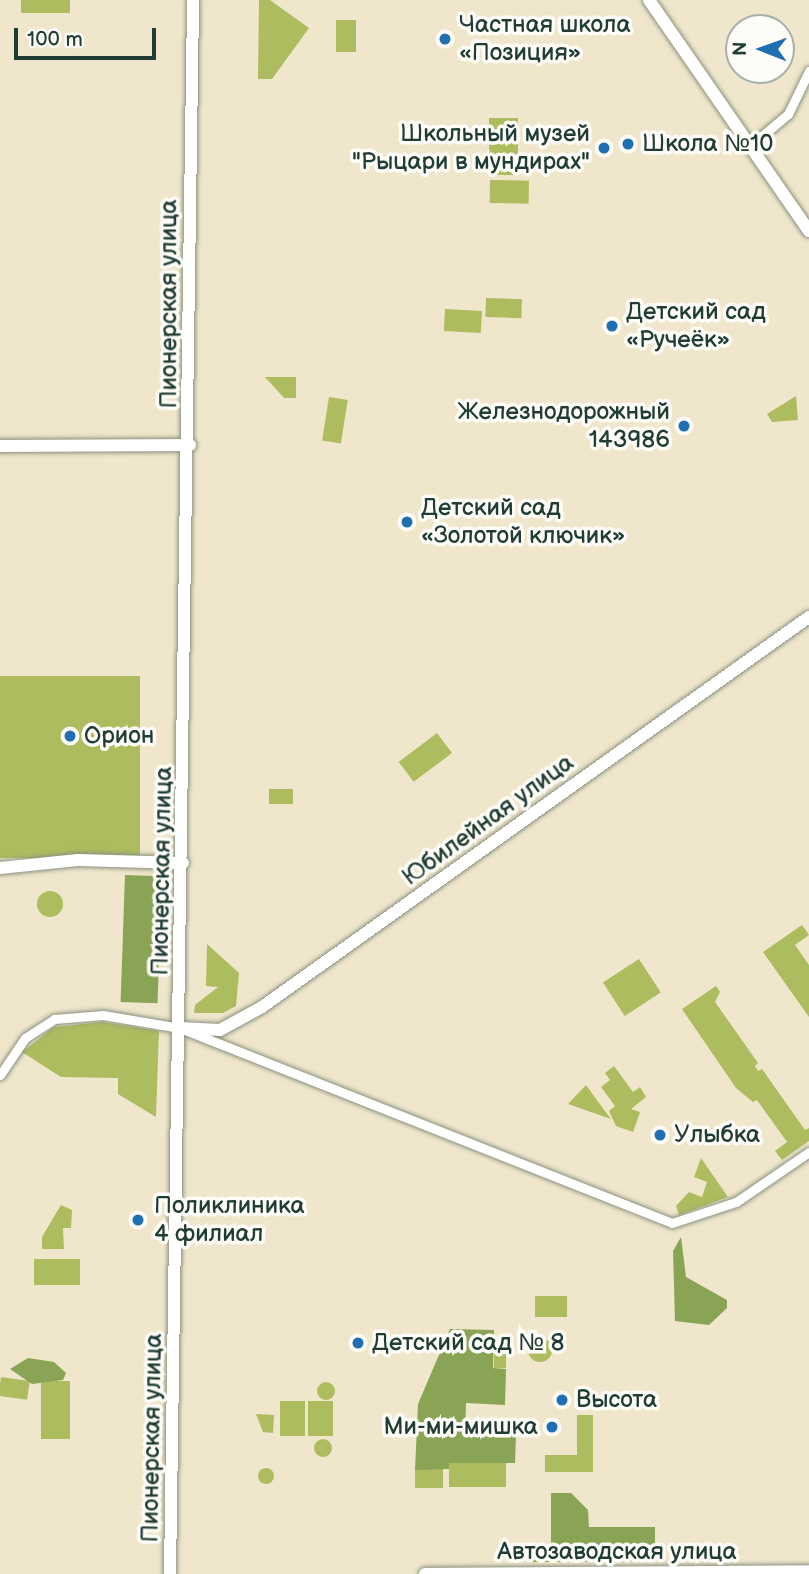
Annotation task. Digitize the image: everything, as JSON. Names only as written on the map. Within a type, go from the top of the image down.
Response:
[{"type":"street","name":"Пионерская улица","points":[[170,1574],[190,445],[193,0]]},
{"type":"street","points":[[649,0],[809,231]]},
{"type":"street","points":[[750,146],[788,114],[809,71]]},
{"type":"street","points":[[0,446],[190,445]]},
{"type":"street","name":"Юбилейная улица","points":[[220,1030],[262,1007],[809,617]]},
{"type":"street","points":[[0,868],[78,860],[183,863]]},
{"type":"street","points":[[0,1075],[25,1038],[54,1019],[103,1014],[180,1028],[220,1030],[220,1044]]},
{"type":"street","points":[[180,1028],[664,1222],[680,1221],[736,1202],[809,1152]]},
{"type":"street","name":"Автозаводская улица","points":[[425,1574],[809,1571]]},
{"type":"green space","points":[[21,0],[70,0],[70,13],[21,13]]},
{"type":"green space","points":[[259,0],[270,0],[309,28],[272,79],[258,79]]},
{"type":"green space","points":[[336,20],[356,20],[356,52],[336,52]]},
{"type":"green space","points":[[489,118],[518,118],[518,175],[489,175]]},
{"type":"green space","points":[[490,180],[529,181],[529,204],[490,203]]},
{"type":"green space","points":[[486,298],[522,299],[521,318],[485,317]]},
{"type":"green space","points":[[445,309],[482,311],[481,333],[444,331]]},
{"type":"green space","points":[[265,377],[296,377],[296,398],[284,398]]},
{"type":"green space","points":[[796,396],[798,420],[772,422],[767,414]]},
{"type":"green space","points":[[329,397],[348,400],[341,443],[322,440]]},
{"type":"green space","name":"Орион","points":[[0,676],[140,676],[140,858],[0,858]]},
{"type":"green space","points":[[437,733],[452,753],[414,782],[399,762]]},
{"type":"green space","points":[[269,789],[293,789],[293,804],[269,804]]},
{"type":"green space","points":[[125,875],[162,876],[158,1003],[121,1002]]},
{"type":"green space","points":[[50,891],[59,895],[63,904],[59,913],[50,917],[41,913],[37,904],[41,895]]},
{"type":"green space","points":[[802,925],[809,935],[795,945],[809,965],[809,1017],[763,952]]},
{"type":"green space","points":[[207,944],[239,973],[236,1006],[223,1013],[194,1013],[195,1005],[218,987],[206,986]]},
{"type":"green space","points":[[639,959],[661,993],[625,1016],[603,982]]},
{"type":"green space","points":[[716,986],[720,992],[715,1002],[758,1063],[755,1066],[758,1071],[762,1069],[805,1130],[809,1128],[809,1141],[782,1160],[775,1151],[787,1142],[757,1100],[753,1102],[736,1088],[682,1009]]},
{"type":"green space","points":[[102,1022],[159,1031],[156,1117],[118,1094],[118,1078],[61,1077],[22,1052],[54,1027]]},
{"type":"green space","points":[[614,1066],[633,1092],[640,1087],[646,1097],[631,1109],[640,1112],[633,1132],[616,1126],[609,1111],[615,1106],[601,1087],[610,1080],[605,1073]]},
{"type":"green space","points":[[586,1085],[596,1099],[611,1119],[568,1104]]},
{"type":"green space","points":[[701,1158],[728,1197],[679,1215],[676,1206],[689,1192],[702,1197],[707,1182],[694,1177]]},
{"type":"green space","points":[[61,1205],[72,1210],[71,1228],[63,1228],[64,1249],[42,1249],[42,1237]]},
{"type":"green space","points":[[681,1237],[686,1277],[727,1300],[727,1308],[709,1325],[675,1321],[673,1251]]},
{"type":"green space","points":[[34,1259],[80,1259],[80,1285],[34,1285]]},
{"type":"green space","points":[[535,1296],[567,1296],[567,1317],[535,1317]]},
{"type":"green space","points":[[450,1329],[494,1330],[493,1368],[506,1369],[505,1405],[466,1403],[465,1433],[516,1436],[515,1463],[449,1463],[449,1469],[415,1470],[418,1404]]},
{"type":"green space","points":[[540,1338],[551,1345],[552,1350],[545,1361],[540,1362],[529,1355],[528,1350],[535,1339]]},
{"type":"green space","points":[[494,1354],[506,1354],[506,1368],[494,1368]]},
{"type":"green space","points":[[28,1358],[54,1362],[66,1373],[63,1380],[32,1384],[10,1369]]},
{"type":"green space","points":[[1,1377],[30,1381],[27,1400],[0,1396]]},
{"type":"green space","points":[[41,1381],[70,1381],[70,1439],[41,1439]]},
{"type":"green space","points":[[326,1382],[332,1385],[335,1391],[332,1397],[326,1400],[320,1397],[317,1391],[320,1385]]},
{"type":"green space","points":[[280,1401],[305,1401],[305,1436],[280,1436]]},
{"type":"green space","points":[[308,1401],[333,1401],[333,1436],[308,1436]]},
{"type":"green space","points":[[256,1414],[274,1415],[273,1433],[263,1432]]},
{"type":"green space","points":[[577,1415],[593,1415],[593,1472],[545,1472],[545,1455],[577,1455]]},
{"type":"green space","points":[[323,1439],[329,1442],[332,1448],[329,1454],[323,1457],[317,1454],[314,1448],[317,1442]]},
{"type":"green space","points":[[449,1463],[506,1463],[506,1487],[449,1487]]},
{"type":"green space","points":[[266,1468],[274,1476],[266,1484],[258,1476]]},
{"type":"green space","points":[[415,1469],[443,1469],[443,1488],[415,1488]]},
{"type":"green space","points":[[551,1493],[571,1493],[588,1510],[589,1527],[655,1527],[655,1561],[531,1562],[531,1553],[551,1553]]},
{"type":"place","name":"Частная школа «Позиция»","points":[[445,39]]},
{"type":"place","name":"Школа №10","points":[[628,144]]},
{"type":"place","name":"Школьный музей \"Рыцари в мундирах\"","points":[[604,148]]},
{"type":"place","name":"Детский сад «Ручеёк»","points":[[612,326]]},
{"type":"place","name":"Железнодорожный 143986","points":[[684,426]]},
{"type":"place","name":"Детский сад «Золотой ключик»","points":[[407,522]]},
{"type":"place","name":"Орион","points":[[70,736]]},
{"type":"place","name":"Улыбка","points":[[660,1135]]},
{"type":"place","name":"Поликлиника 4 филиал","points":[[138,1220]]},
{"type":"place","name":"Детский сад № 8","points":[[358,1343]]},
{"type":"place","name":"Высота","points":[[562,1400]]},
{"type":"place","name":"Ми-ми-мишка","points":[[552,1427]]}]
